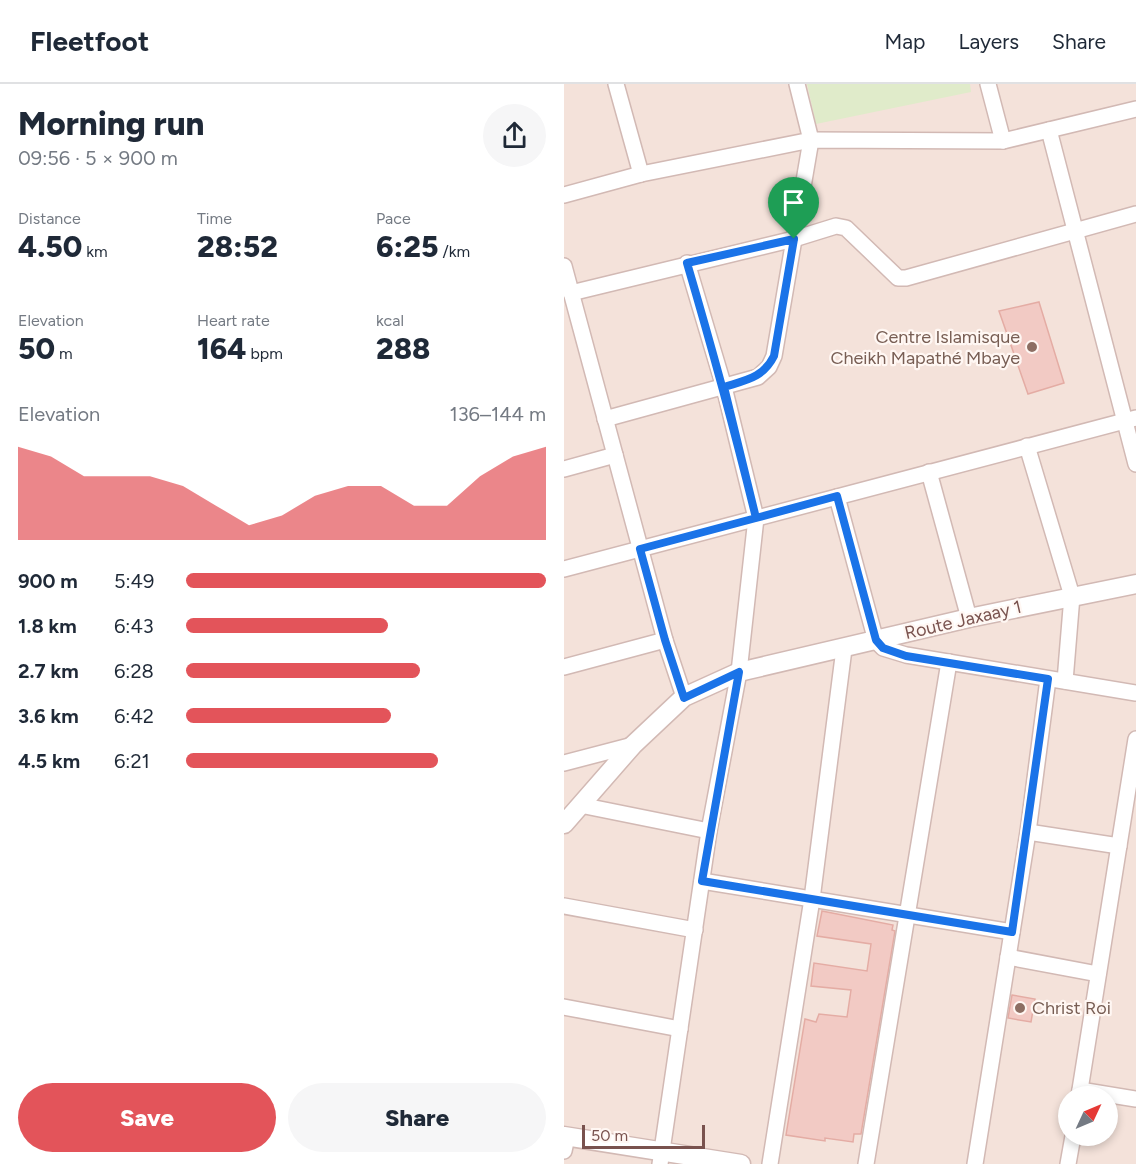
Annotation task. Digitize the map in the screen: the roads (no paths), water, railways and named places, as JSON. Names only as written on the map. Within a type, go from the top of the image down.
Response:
[{"type":"street","points":[[616,84],[641,174]]},
{"type":"street","points":[[605,419],[758,377],[769,367],[774,356],[811,140],[797,84]]},
{"type":"street","points":[[988,84],[1003,141]]},
{"type":"street","points":[[564,195],[641,174],[811,140],[1003,141],[1136,109]]},
{"type":"street","points":[[1049,130],[1130,419],[1136,464]]},
{"type":"street","points":[[571,293],[687,263],[794,239],[836,226],[846,228],[898,278],[906,278],[1075,229],[1136,214]]},
{"type":"street","points":[[661,1158],[709,831],[739,672],[756,518],[724,387],[687,263]]},
{"type":"street","points":[[564,266],[665,640],[684,698]]},
{"type":"street","points":[[564,569],[1130,419]]},
{"type":"street","points":[[1027,446],[1072,596],[1065,681]]},
{"type":"street","points":[[564,469],[615,455]]},
{"type":"street","points":[[929,472],[969,618]]},
{"type":"street","points":[[837,496],[876,640],[890,652],[1136,693]]},
{"type":"street","name":"Route Jaxaay 1","points":[[564,824],[633,745],[684,698],[739,672],[969,618],[1136,584]]},
{"type":"street","points":[[564,667],[665,640]]},
{"type":"street","points":[[770,1164],[812,899],[844,649]]},
{"type":"street","points":[[866,1164],[949,662]]},
{"type":"street","points":[[975,1164],[1028,832],[1048,679]]},
{"type":"street","points":[[1081,1086],[1119,846],[1132,798],[1136,739]]},
{"type":"street","points":[[564,763],[633,745]]},
{"type":"street","points":[[580,805],[709,831]]},
{"type":"street","points":[[1028,832],[1119,846]]},
{"type":"street","points":[[702,881],[1012,932]]},
{"type":"street","points":[[564,906],[695,930]]},
{"type":"street","points":[[1008,957],[1098,974]]},
{"type":"street","points":[[564,1007],[680,1029]]},
{"type":"street","points":[[1118,1097],[1136,1099]]},
{"type":"street","points":[[565,1141],[661,1158],[741,1164]]},
{"type":"street","points":[[1068,1164],[1071,1146]]},
{"type":"place","name":"Centre Islamisque Cheikh Mapathé Mbaye","points":[[1032,347]]},
{"type":"place","name":"Christ Roi","points":[[1020,1008]]}]
